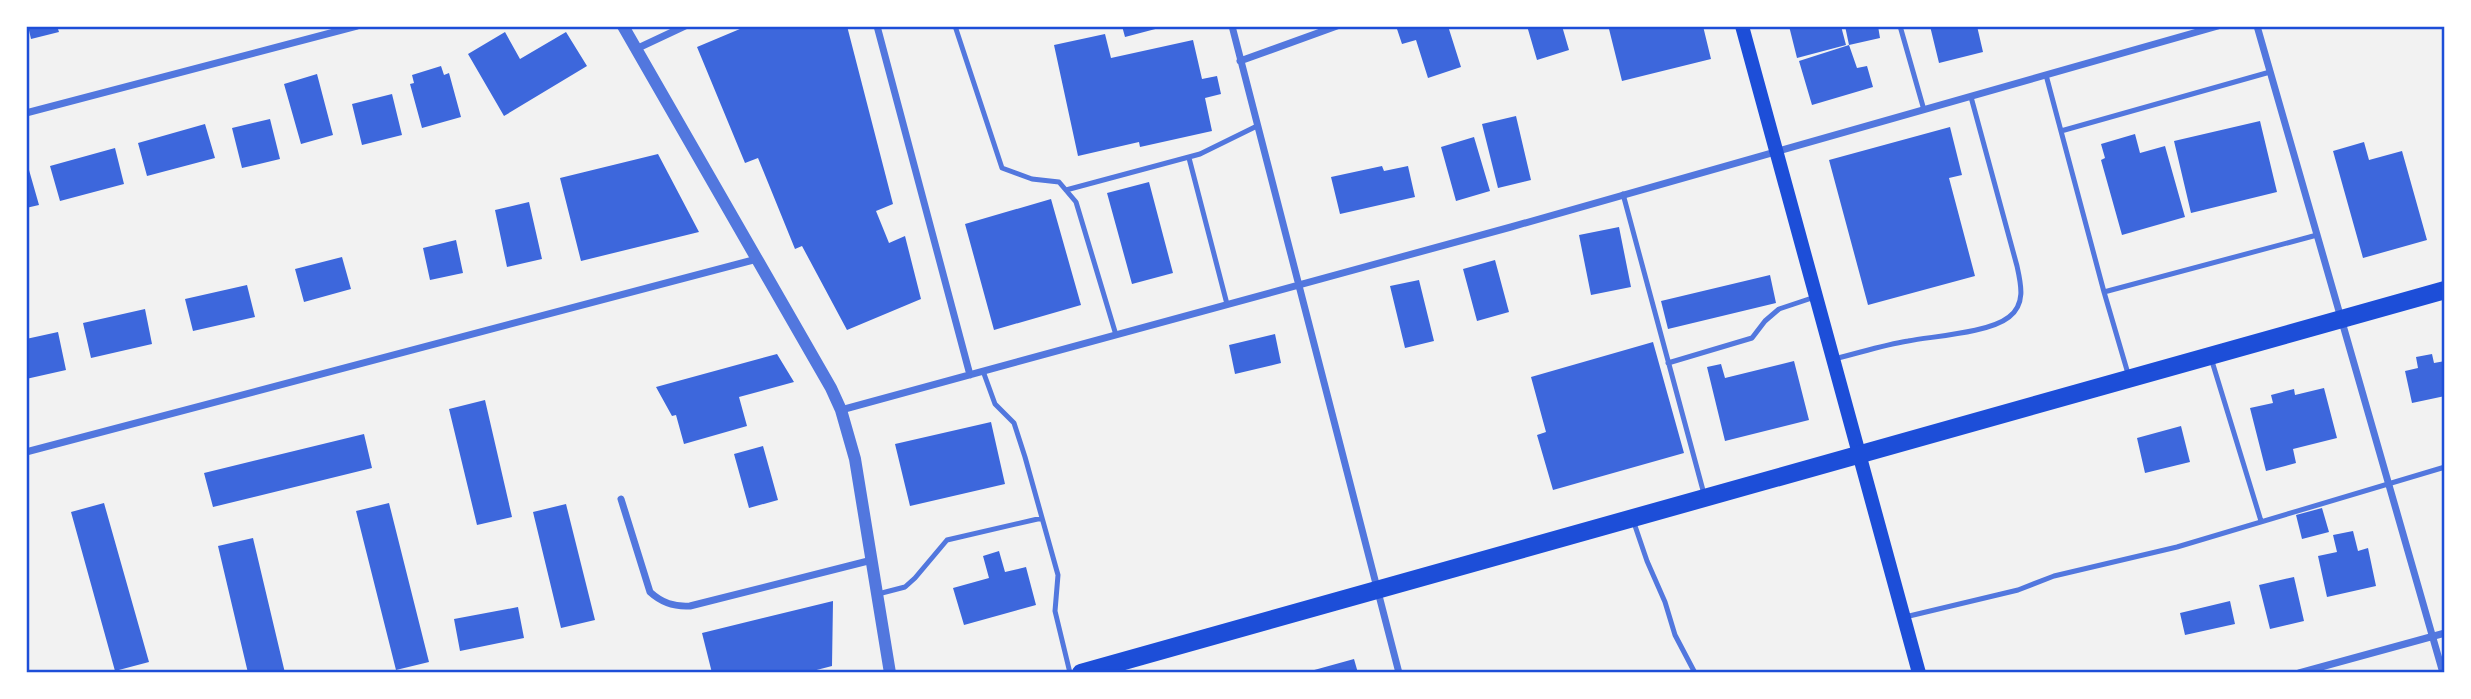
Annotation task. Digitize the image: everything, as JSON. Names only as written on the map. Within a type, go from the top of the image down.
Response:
[{"type":"main road","points":[[1742,26],[1919,673]]},
{"type":"main road","points":[[1081,673],[2445,290]]},
{"type":"street","points":[[26,113],[358,26]]},
{"type":"street","points":[[623,26],[831,387],[841,410],[855,459],[890,673]]},
{"type":"street","points":[[636,49],[685,26]]},
{"type":"street","points":[[877,26],[970,375]]},
{"type":"street","points":[[1232,26],[1399,673]]},
{"type":"street","points":[[1240,61],[1337,26]]},
{"type":"street","points":[[841,410],[2218,26]]},
{"type":"street","points":[[2257,26],[2443,673]]},
{"type":"street","points":[[26,452],[757,260]]},
{"type":"street","points":[[621,499],[650,592],[659,601],[677,607],[872,560]]},
{"type":"street","points":[[2299,673],[2445,633]]},
{"type":"lane","points":[[954,26],[1002,168],[1032,179],[1059,182],[1076,202],[1116,335]]},
{"type":"lane","points":[[1900,26],[1924,110]]},
{"type":"lane","points":[[2061,131],[2270,72]]},
{"type":"lane","points":[[2046,75],[2129,378]]},
{"type":"lane","points":[[1834,359],[1988,325],[2010,317],[2017,306],[2022,288],[1971,97]]},
{"type":"lane","points":[[1066,190],[1200,155],[1256,126]]},
{"type":"lane","points":[[1189,158],[1227,304]]},
{"type":"lane","points":[[1623,194],[1705,498]]},
{"type":"lane","points":[[2104,292],[2317,235]]},
{"type":"lane","points":[[1668,363],[1752,338],[1779,309],[1816,296]]},
{"type":"lane","points":[[2210,355],[2261,521]]},
{"type":"lane","points":[[983,371],[995,404],[1013,424],[1042,518],[1058,575],[1055,611],[1070,673]]},
{"type":"lane","points":[[1904,618],[2018,590],[2054,576],[2177,547],[2445,467]]},
{"type":"lane","points":[[878,594],[905,587],[947,540],[1042,518]]},
{"type":"lane","points":[[1632,518],[1675,635],[1695,673]]},
{"type":"building","points":[[28,26],[57,26],[59,32],[31,39]]},
{"type":"building","points":[[747,26],[847,26],[893,204],[876,211],[889,243],[905,236],[921,299],[847,330],[802,246],[795,249],[758,158],[745,163],[697,47]]},
{"type":"building","points":[[1122,26],[1163,26],[1163,27],[1125,37]]},
{"type":"building","points":[[1396,26],[1448,26],[1461,67],[1428,78],[1416,40],[1402,44]]},
{"type":"building","points":[[1527,26],[1562,26],[1569,50],[1537,60]]},
{"type":"building","points":[[1620,26],[1703,26],[1711,59],[1622,81],[1609,29]]},
{"type":"building","points":[[1789,26],[1841,26],[1846,45],[1797,58]]},
{"type":"building","points":[[1845,26],[1878,26],[1880,38],[1849,45]]},
{"type":"building","points":[[1930,26],[1977,26],[1983,52],[1939,63]]},
{"type":"building","points":[[505,32],[520,59],[566,32],[587,66],[504,116],[468,54]]},
{"type":"building","points":[[1105,34],[1111,58],[1193,40],[1202,79],[1217,76],[1221,94],[1205,98],[1212,131],[1140,147],[1139,142],[1078,156],[1054,45]]},
{"type":"building","points":[[1849,45],[1857,68],[1867,66],[1873,87],[1812,105],[1799,61]]},
{"type":"building","points":[[441,66],[444,75],[449,73],[461,117],[422,128],[410,84],[414,83],[412,75]]},
{"type":"building","points":[[317,74],[333,135],[301,144],[284,84]]},
{"type":"building","points":[[392,94],[402,135],[362,145],[352,104]]},
{"type":"building","points":[[1516,116],[1531,180],[1498,188],[1482,124]]},
{"type":"building","points":[[270,119],[280,159],[242,168],[232,128]]},
{"type":"building","points":[[2260,121],[2277,192],[2191,213],[2174,141]]},
{"type":"building","points":[[205,124],[215,158],[147,176],[138,143]]},
{"type":"building","points":[[1950,127],[1962,175],[1949,178],[1975,276],[1868,305],[1829,160]]},
{"type":"building","points":[[2135,134],[2140,153],[2165,146],[2185,217],[2122,235],[2101,160],[2105,158],[2101,144]]},
{"type":"building","points":[[1474,137],[1490,191],[1456,201],[1441,147]]},
{"type":"building","points":[[2364,142],[2369,160],[2402,151],[2427,240],[2363,258],[2333,151]]},
{"type":"building","points":[[115,148],[124,184],[60,201],[50,166]]},
{"type":"building","points":[[658,154],[699,232],[581,261],[560,178]]},
{"type":"building","points":[[1382,166],[1384,171],[1408,166],[1415,197],[1340,214],[1331,177]]},
{"type":"building","points":[[29,170],[39,205],[26,208],[26,171]]},
{"type":"building","points":[[1149,182],[1173,273],[1132,284],[1107,193]]},
{"type":"building","points":[[1051,199],[1081,305],[994,330],[965,224]]},
{"type":"building","points":[[529,202],[542,259],[507,267],[495,210]]},
{"type":"building","points":[[1619,227],[1631,287],[1591,295],[1579,235]]},
{"type":"building","points":[[456,240],[463,273],[430,280],[423,248]]},
{"type":"building","points":[[342,257],[351,289],[304,302],[295,269]]},
{"type":"building","points":[[1495,260],[1509,312],[1477,321],[1463,269]]},
{"type":"building","points":[[1770,275],[1776,303],[1668,329],[1661,301]]},
{"type":"building","points":[[1419,280],[1434,341],[1405,348],[1390,286]]},
{"type":"building","points":[[247,285],[255,317],[193,331],[185,299]]},
{"type":"building","points":[[145,309],[152,344],[91,358],[83,323]]},
{"type":"building","points":[[58,332],[66,370],[26,379],[26,339]]},
{"type":"building","points":[[1275,334],[1281,363],[1235,374],[1229,345]]},
{"type":"building","points":[[1653,342],[1684,453],[1553,490],[1537,435],[1546,432],[1531,377]]},
{"type":"building","points":[[777,354],[794,382],[739,397],[747,426],[684,444],[676,415],[672,416],[656,387]]},
{"type":"building","points":[[2432,354],[2434,363],[2445,361],[2445,396],[2412,403],[2405,371],[2418,368],[2416,357]]},
{"type":"building","points":[[1794,361],[1809,420],[1725,441],[1707,367],[1721,364],[1725,378]]},
{"type":"building","points":[[2324,388],[2337,438],[2293,449],[2296,463],[2266,471],[2250,408],[2273,403],[2271,395],[2294,389],[2295,395]]},
{"type":"building","points":[[485,400],[512,517],[477,525],[449,409]]},
{"type":"building","points":[[991,422],[1005,484],[910,506],[895,444]]},
{"type":"building","points":[[2181,426],[2190,462],[2145,473],[2137,438]]},
{"type":"building","points":[[364,434],[372,468],[213,507],[204,473]]},
{"type":"building","points":[[763,446],[778,500],[749,508],[734,454]]},
{"type":"building","points":[[104,503],[149,662],[115,671],[71,512]]},
{"type":"building","points":[[389,503],[429,662],[396,670],[356,511]]},
{"type":"building","points":[[566,504],[595,620],[561,628],[533,512]]},
{"type":"building","points":[[2322,508],[2329,532],[2302,539],[2296,515]]},
{"type":"building","points":[[2353,531],[2358,551],[2368,548],[2376,586],[2327,597],[2318,556],[2337,552],[2333,535]]},
{"type":"building","points":[[253,538],[285,673],[248,673],[218,546]]},
{"type":"building","points":[[999,551],[1005,572],[1026,567],[1036,605],[964,625],[953,588],[989,578],[983,556]]},
{"type":"building","points":[[2294,577],[2304,621],[2270,629],[2259,585]]},
{"type":"building","points":[[833,601],[832,666],[805,673],[712,673],[702,633]]},
{"type":"building","points":[[2230,601],[2235,624],[2185,635],[2180,613]]},
{"type":"building","points":[[518,607],[524,638],[460,651],[454,619]]},
{"type":"building","points":[[1354,659],[1358,673],[1307,673],[1307,672]]}]
